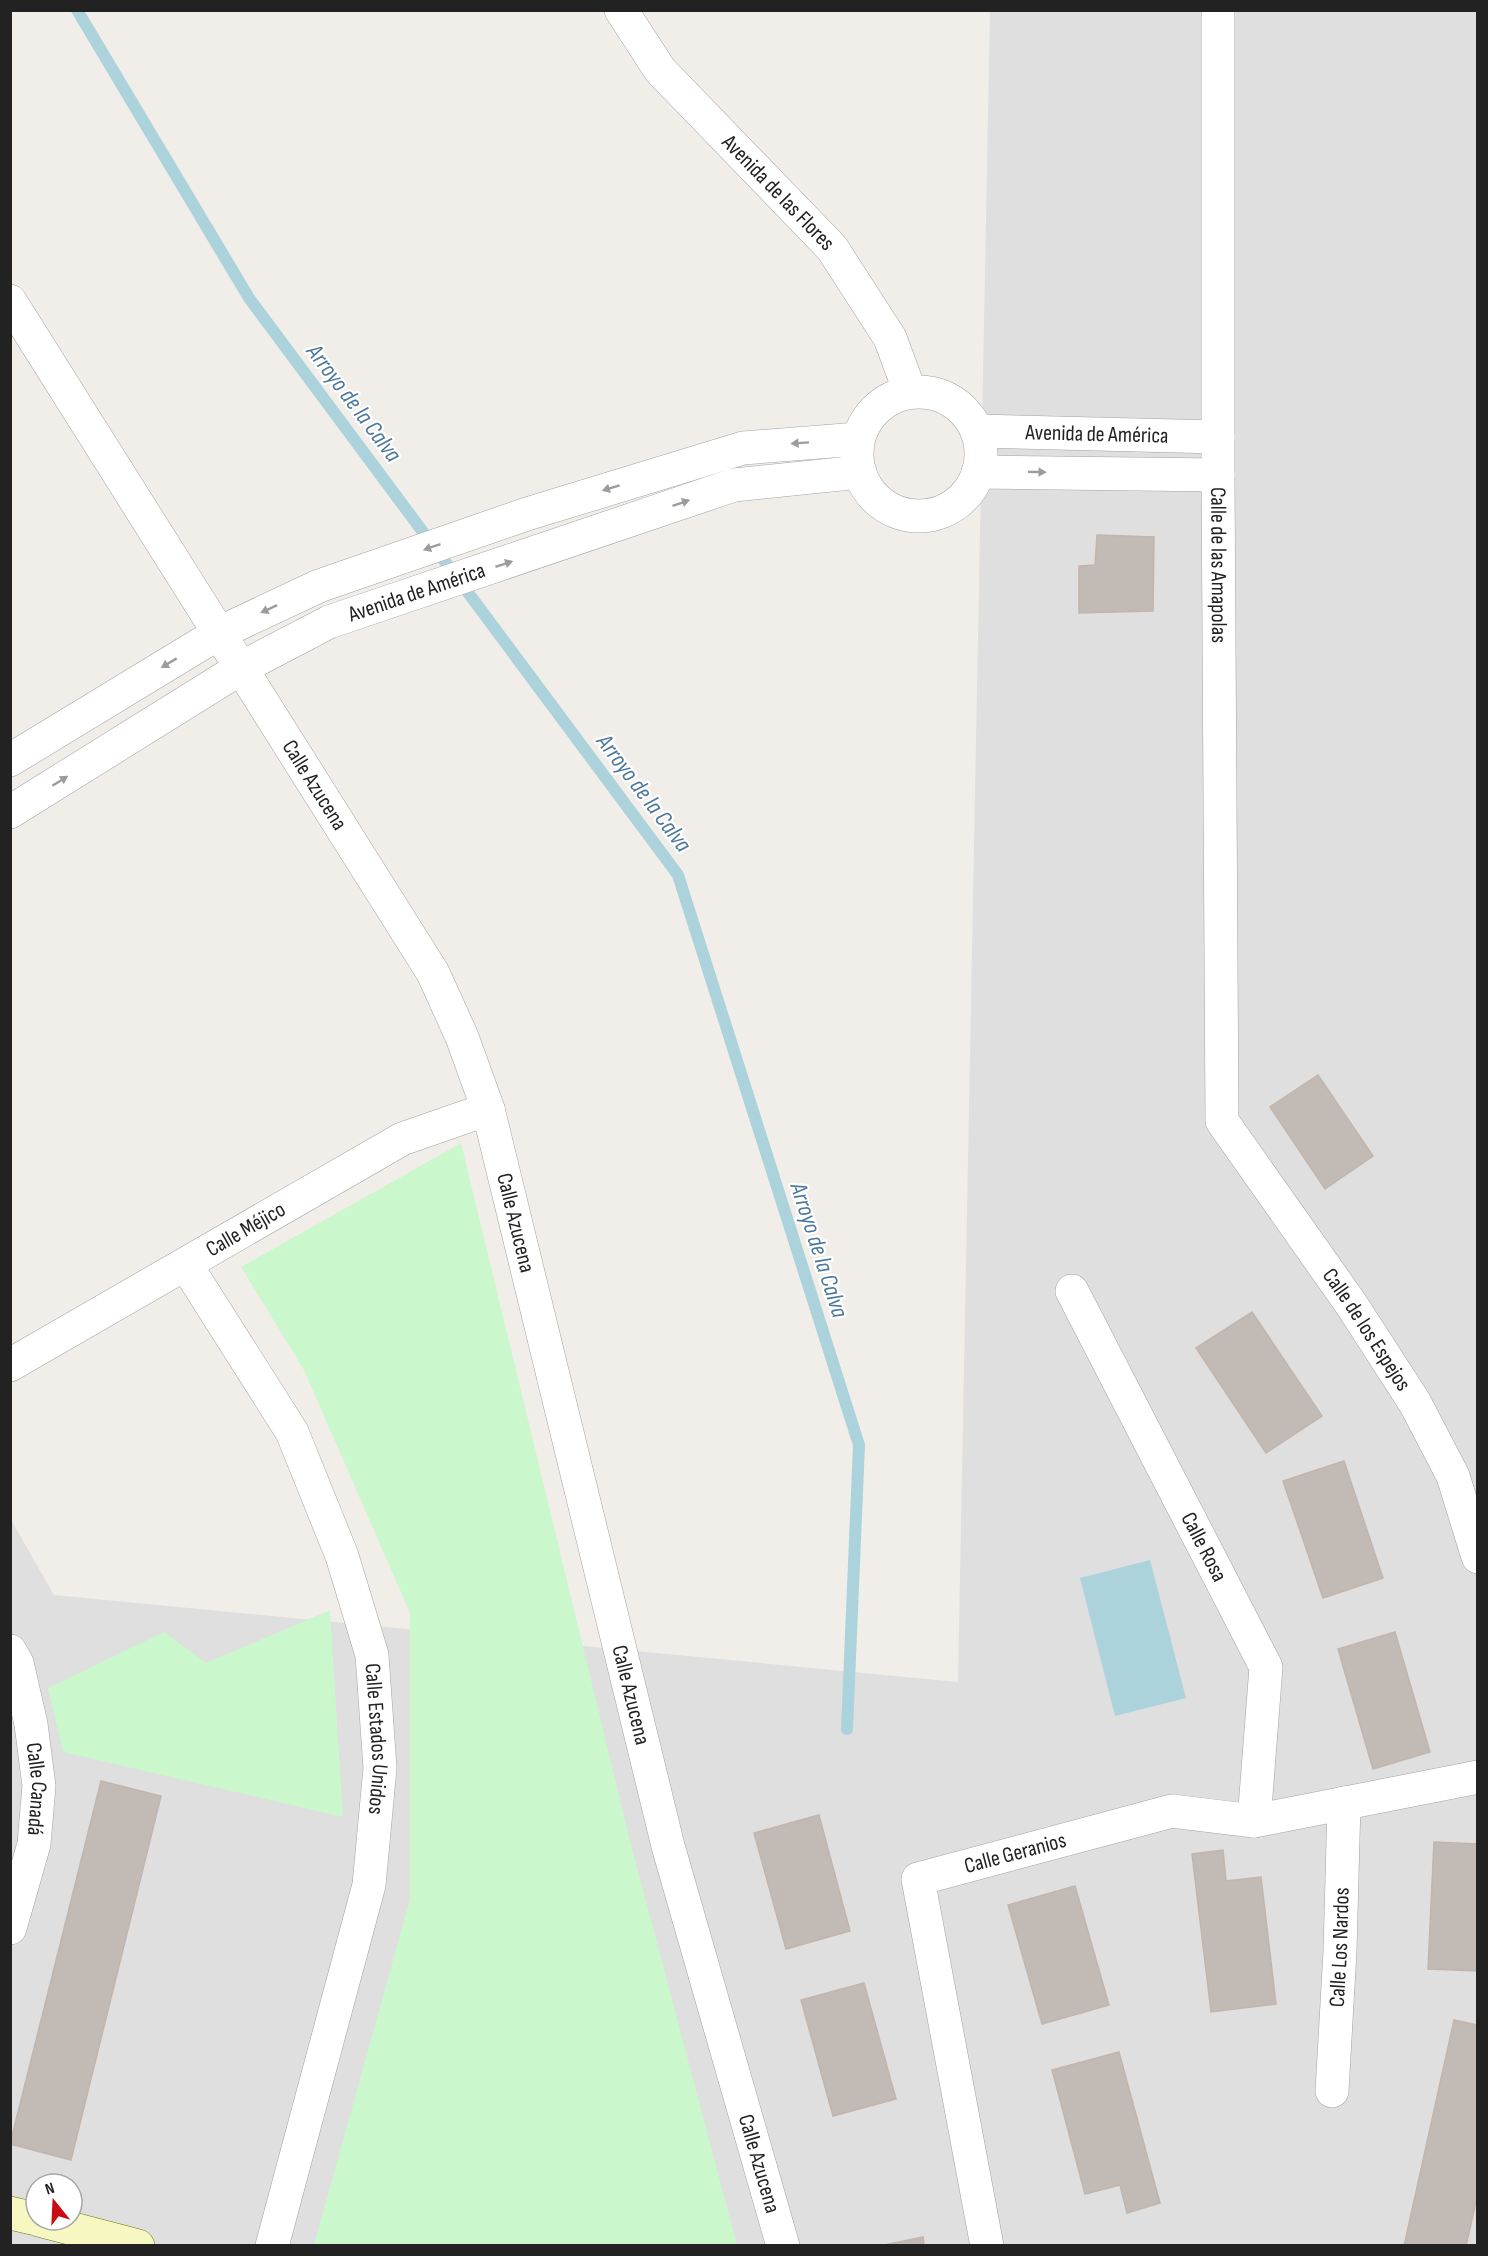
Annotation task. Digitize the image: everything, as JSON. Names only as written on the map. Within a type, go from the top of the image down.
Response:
[{"type":"street","name":"Avenida de las Flores","points":[[621,10],[660,70],[832,248],[890,338],[909,392]]},
{"type":"street","name":"Calle de las Amapolas","points":[[1218,10],[1222,1120]]},
{"type":"street","name":"Calle Azucena","points":[[10,301],[433,974],[462,1037],[488,1109],[668,1846],[783,2246]]},
{"type":"street","points":[[909,392],[931,393],[950,400],[967,414],[977,431],[981,452],[978,472],[969,489],[955,504],[936,513],[916,515],[897,512],[879,501],[866,486],[860,472],[857,457],[858,439],[866,422],[877,408],[892,398],[909,392]]},
{"type":"street","name":"Avenida de América","points":[[977,431],[1218,436]]},
{"type":"street","name":"Avenida de América","points":[[10,760],[219,633],[319,586],[527,514],[743,448],[858,439]]},
{"type":"street","name":"Avenida de América","points":[[10,812],[241,668],[329,622],[546,550],[734,484],[860,472]]},
{"type":"street","name":"Avenida de América","points":[[978,472],[1218,475]]},
{"type":"street","name":"Calle Méjico","points":[[10,1365],[402,1139],[488,1109]]},
{"type":"street","name":"Calle de los Espejos","points":[[1222,1120],[1351,1304],[1415,1403],[1453,1476],[1478,1557]]},
{"type":"street","name":"Calle Estados Unidos","points":[[186,1265],[292,1432],[342,1557],[372,1655],[380,1768],[369,1885],[272,2246]]},
{"type":"street","name":"Calle Rosa","points":[[1072,1291],[1266,1667],[1254,1821]]},
{"type":"street","name":"Calle Canadá","points":[[10,1651],[17,1664],[31,1724],[39,1786],[34,1844],[10,1928]]},
{"type":"street","name":"Calle Geranios","points":[[987,2246],[918,1879],[1172,1811],[1254,1821],[1478,1777]]},
{"type":"street","name":"Calle Los Nardos","points":[[1332,2091],[1340,1951],[1344,1803]]},
{"type":"street","points":[[84,2232],[138,2246]]},
{"type":"shaded area","points":[[990,11],[1477,11],[1477,2245],[11,2245],[10,1518],[54,1595],[958,1682]]},
{"type":"green space","points":[[461,1143],[630,1841],[737,2245],[314,2245],[410,1899],[410,1613],[304,1370],[241,1267]]},
{"type":"green space","points":[[330,1610],[343,1817],[63,1752],[48,1688],[164,1632],[206,1663]]},
{"type":"water","points":[[1150,1560],[1186,1698],[1115,1716],[1080,1578]]},
{"type":"building","points":[[1097,535],[1154,537],[1153,611],[1079,613],[1079,566],[1095,565]]},
{"type":"building","points":[[1318,1075],[1373,1156],[1325,1189],[1270,1107]]},
{"type":"building","points":[[1252,1312],[1322,1416],[1266,1453],[1196,1348]]},
{"type":"building","points":[[1344,1461],[1383,1578],[1323,1598],[1283,1481]]},
{"type":"building","points":[[1395,1632],[1430,1752],[1373,1769],[1338,1649]]},
{"type":"building","points":[[101,1781],[161,1796],[71,2160],[10,2144]]},
{"type":"building","points":[[819,1815],[850,1931],[786,1949],[754,1833]]},
{"type":"building","points":[[1434,1842],[1478,1844],[1478,1971],[1428,1969]]},
{"type":"building","points":[[1223,1850],[1226,1881],[1261,1877],[1276,2004],[1211,2012],[1192,1854]]},
{"type":"building","points":[[1075,1886],[1109,2005],[1042,2024],[1008,1905]]},
{"type":"building","points":[[864,1983],[896,2099],[833,2116],[801,2000]]},
{"type":"building","points":[[1454,2020],[1478,2025],[1478,2193],[1466,2246],[1404,2246]]},
{"type":"building","points":[[1119,2052],[1160,2203],[1127,2213],[1120,2185],[1085,2194],[1052,2070]]},
{"type":"building","points":[[923,2237],[924,2246],[880,2246]]},
{"type":"waterway","name":"Arroyo de la Calva","points":[[77,10],[249,298],[678,875],[859,1445],[847,1729]]}]
